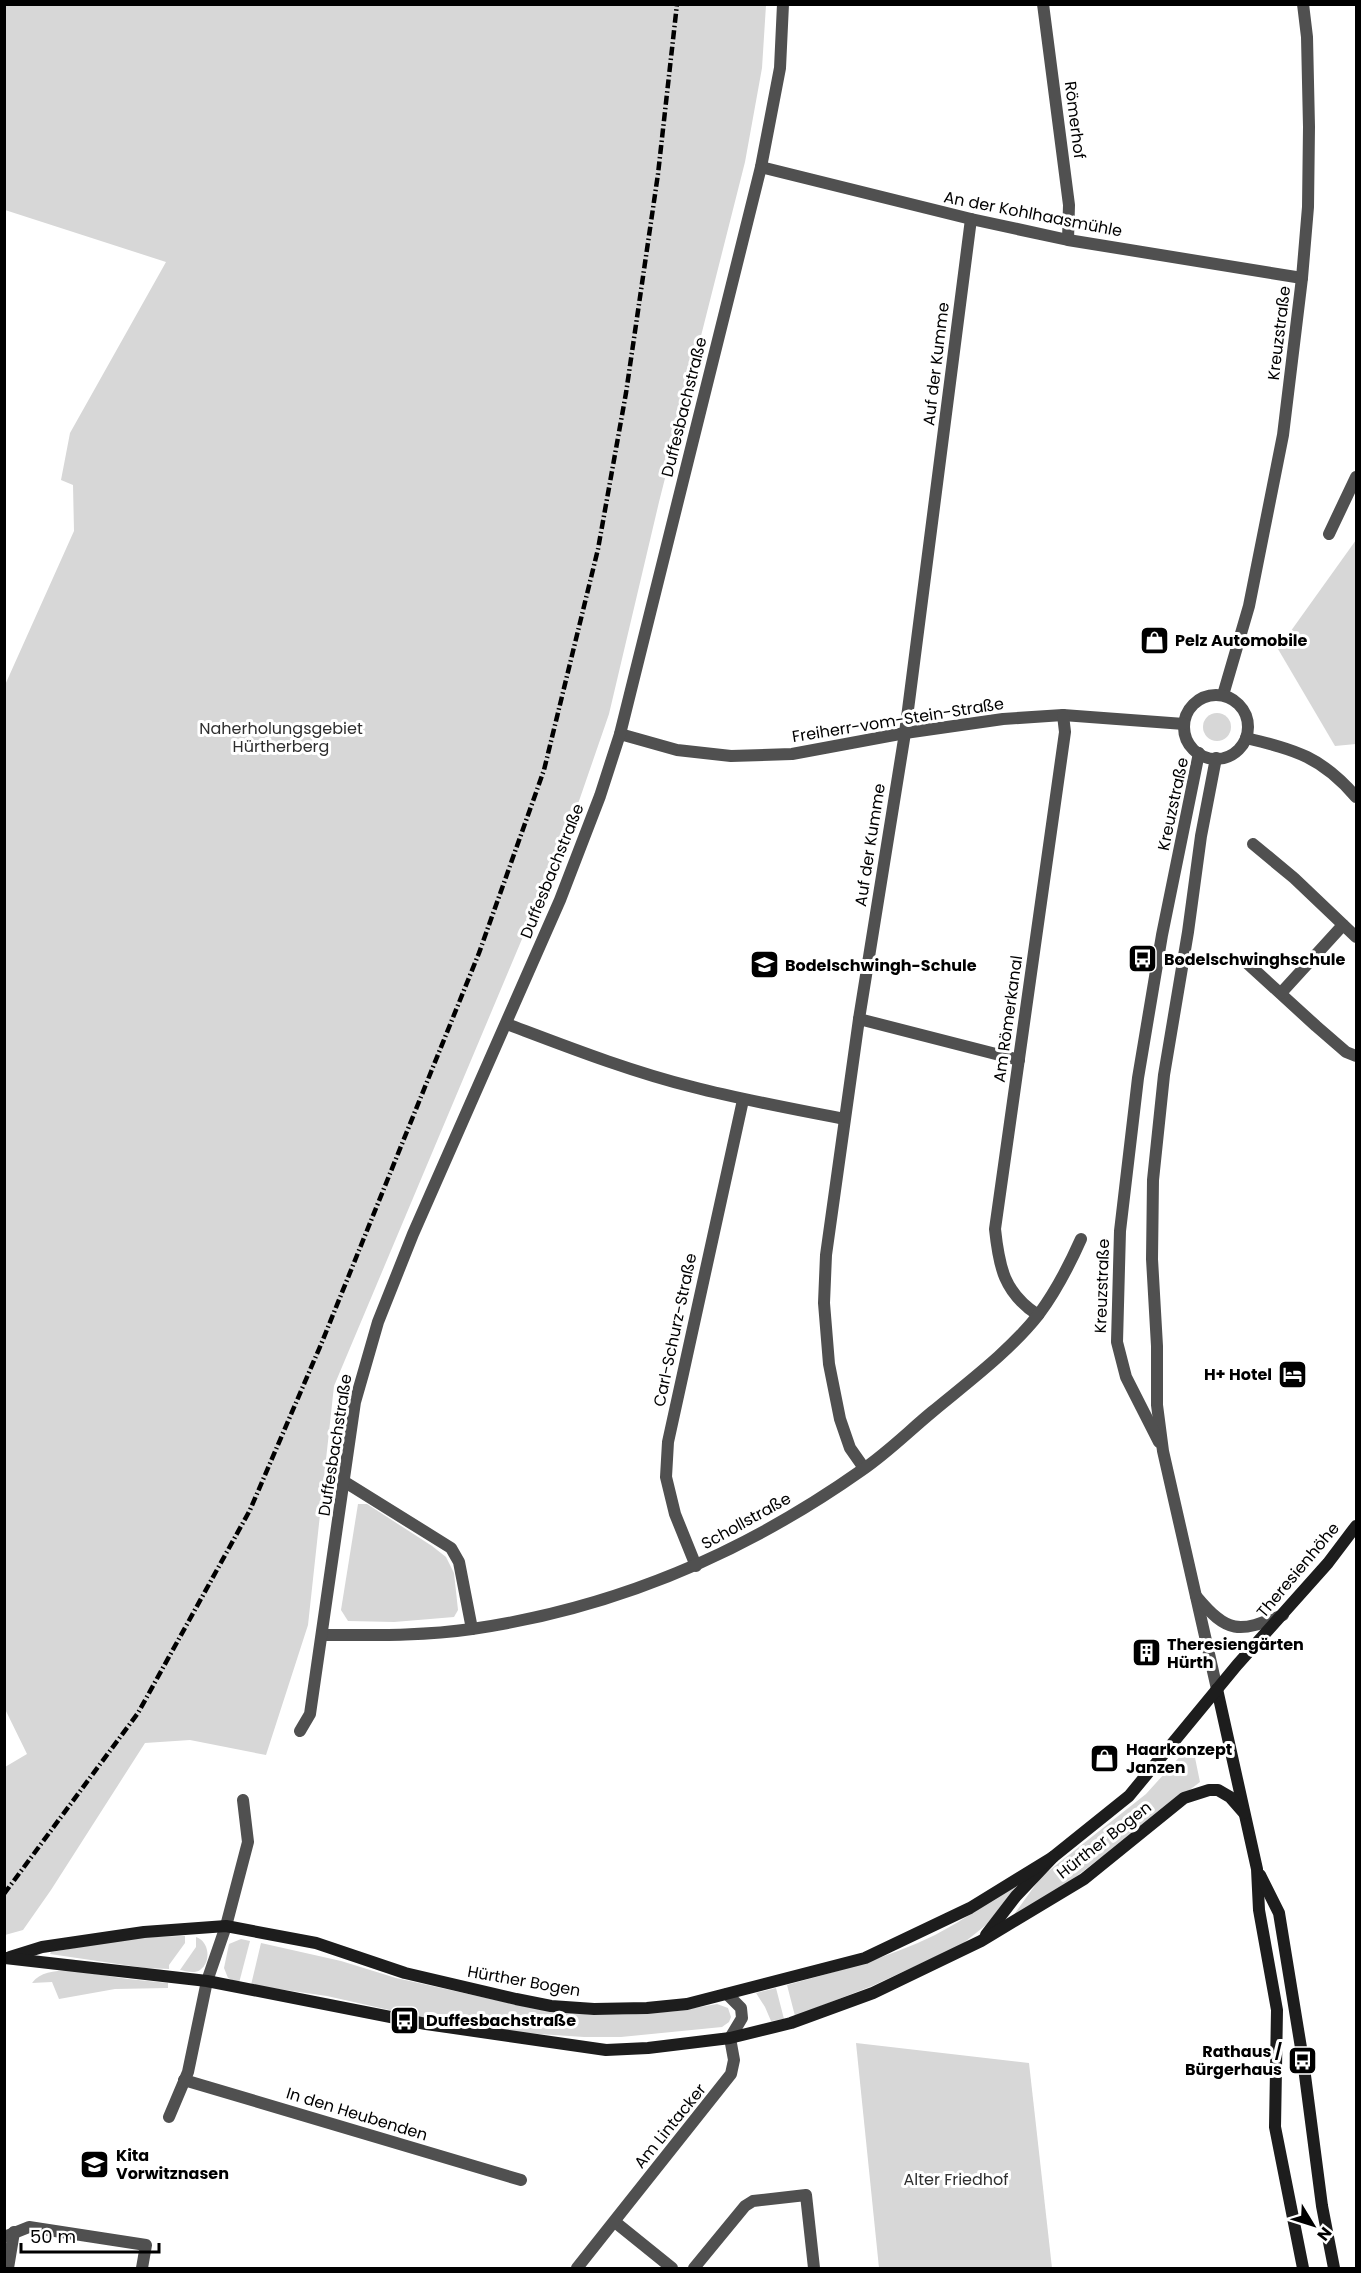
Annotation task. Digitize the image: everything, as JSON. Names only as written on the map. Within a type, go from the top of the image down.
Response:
[{"type":"street","name":"Duffesbachstraße","points":[[300,1731],[310,1714],[359,1384],[378,1322],[413,1234],[564,890],[600,796],[620,734],[761,167],[780,68],[783,4]]},
{"type":"street","name":"Römerhof","points":[[1043,4],[1068,205],[1068,240]]},
{"type":"street","name":"Kreuzstraße","points":[[1223,695],[1250,606],[1283,435],[1302,278],[1308,207],[1309,139],[1303,4]]},
{"type":"street","name":"An der Kohlhaasmühle","points":[[761,167],[971,219],[1068,240],[1302,278]]},
{"type":"street","name":"Auf der Kumme","points":[[864,1468],[850,1448],[840,1419],[829,1364],[824,1303],[826,1255],[859,1019],[905,733],[971,219]]},
{"type":"street","points":[[1329,534],[1356,477]]},
{"type":"street","points":[[1199,753],[1189,744],[1186,737],[1184,724],[1190,709],[1205,697],[1223,695],[1232,699],[1244,710],[1248,728],[1246,738],[1234,753],[1216,759]]},
{"type":"street","name":"Freiherr-vom-Stein-Straße","points":[[620,734],[677,750],[730,756],[792,754],[905,733],[1003,719],[1063,715],[1184,724]]},
{"type":"street","name":"Am Römerkanal","points":[[1038,1315],[1023,1305],[1008,1285],[998,1260],[995,1229],[1065,732],[1063,715]]},
{"type":"street","points":[[1246,738],[1295,751],[1321,763],[1341,779],[1356,797]]},
{"type":"street","name":"Kreuzstraße","points":[[1163,1451],[1126,1377],[1117,1342],[1120,1232],[1138,1078],[1162,935],[1199,753],[1216,759],[1201,836],[1188,932],[1164,1075],[1153,1180],[1152,1259],[1157,1346],[1157,1405],[1163,1451],[1217,1689]]},
{"type":"street","points":[[1253,844],[1294,878],[1356,937]]},
{"type":"street","points":[[1281,993],[1343,924]]},
{"type":"street","points":[[1247,963],[1346,1052],[1356,1056]]},
{"type":"street","points":[[859,1019],[1019,1060]]},
{"type":"street","points":[[507,1024],[629,1068],[690,1087],[743,1100],[844,1119]]},
{"type":"street","name":"Carl-Schurz-Straße","points":[[696,1566],[675,1514],[666,1477],[668,1442],[743,1100]]},
{"type":"street","name":"Schollstraße","points":[[322,1635],[411,1635],[472,1629],[568,1610],[623,1594],[696,1566],[742,1544],[821,1497],[864,1468],[1004,1350],[1038,1315],[1067,1270],[1081,1239]]},
{"type":"street","points":[[345,1482],[440,1539],[451,1548],[459,1562],[472,1629]]},
{"type":"street","name":"Theresienhöhe","points":[[1217,1689],[1356,1526]]},
{"type":"street","name":"Kreuzstraße","points":[[1196,1595],[1214,1617],[1233,1628],[1253,1627],[1282,1615]]},
{"type":"street","points":[[1217,1689],[1257,1869],[1259,1910],[1277,2010],[1275,2127],[1303,2268]]},
{"type":"street","name":"Hürther Bogen","points":[[5,1958],[42,1947],[97,1938],[226,1926],[316,1943],[405,1973],[551,2006],[594,2009],[647,2008],[687,2004],[865,1958],[970,1908],[1053,1857],[1129,1796],[1217,1689]]},
{"type":"street","name":"Hürther Bogen","points":[[5,1958],[207,1981],[426,2025],[606,2049],[648,2048],[730,2038],[791,2023],[873,1993],[981,1941],[1084,1879],[1184,1798],[1209,1790],[1218,1790],[1230,1797],[1244,1813]]},
{"type":"street","points":[[169,2117],[184,2080],[207,1981],[226,1926],[248,1842],[243,1800]]},
{"type":"street","name":"Hürther Bogen","points":[[981,1941],[1016,1896],[1053,1857]]},
{"type":"street","points":[[1257,1869],[1279,1913],[1303,2060],[1322,2206],[1334,2268]]},
{"type":"street","name":"Am Lintacker","points":[[577,2268],[731,2074],[734,2060],[730,2038],[742,2018],[741,2008],[728,1994]]},
{"type":"street","name":"In den Heubenden","points":[[184,2080],[521,2180]]},
{"type":"street","points":[[694,2268],[745,2206],[753,2201],[806,2195],[814,2268]]},
{"type":"street","points":[[615,2222],[672,2268]]},
{"type":"street","points":[[8,2268],[9,2234],[29,2227],[146,2245],[142,2268]]},
{"type":"green space","name":"Naherholungsgebiet Hürtherberg","points":[[5,4],[766,5],[762,68],[745,162],[659,502],[609,714],[579,801],[546,882],[334,1386],[308,1625],[266,1755],[190,1740],[145,1743],[23,1930],[5,1935],[5,1767],[27,1754],[4,1707],[5,685],[74,531],[73,485],[61,480],[70,433],[166,262],[5,210]]},
{"type":"green space","points":[[1356,540],[1356,744],[1335,746],[1278,649]]},
{"type":"green space","points":[[1217,713],[1227,717],[1231,727],[1227,737],[1217,741],[1207,737],[1203,727],[1207,717]]},
{"type":"green space","points":[[358,1504],[367,1504],[446,1557],[454,1573],[458,1610],[454,1617],[394,1622],[348,1621],[341,1610]]},
{"type":"green space","points":[[1192,1743],[1200,1782],[1065,1885],[1013,1916],[1041,1877],[1146,1794]]},
{"type":"green space","points":[[1022,1881],[986,1925],[961,1945],[872,1986],[795,2016],[787,1985],[899,1951],[958,1922]]},
{"type":"green space","points":[[185,1936],[185,1943],[169,1965],[169,1969],[145,1968],[50,1954],[140,1937]]},
{"type":"green space","points":[[196,1937],[206,1947],[206,1962],[198,1971],[180,1970],[196,1947]]},
{"type":"green space","points":[[241,1939],[250,1941],[239,1983],[228,1978],[224,1968],[229,1944]]},
{"type":"green space","points":[[261,1943],[341,1961],[396,1978],[527,2007],[593,2015],[623,2015],[677,2011],[717,2004],[728,2008],[731,2017],[729,2022],[722,2027],[621,2037],[509,2032],[447,2023],[327,1996],[251,1985]]},
{"type":"green space","points":[[68,1970],[168,1983],[168,1988],[115,1989],[59,1999],[52,1982],[32,1983],[43,1974]]},
{"type":"green space","points":[[776,1988],[784,2019],[771,2021],[756,1993]]},
{"type":"green space","name":"Alter Friedhof","points":[[856,2043],[1029,2063],[1052,2268],[879,2268]]},
{"type":"railway","points":[[4,1894],[138,1713],[250,1510],[322,1342],[479,953],[544,770],[598,549],[626,393],[658,174],[677,4]]},
{"type":"place","name":"Pelz Automobile","points":[[1154,640]]},
{"type":"place","name":"Bodelschwinghschule","points":[[1143,959]]},
{"type":"place","name":"Bodelschwingh-Schule","points":[[764,965]]},
{"type":"place","name":"H+ Hotel","points":[[1293,1374]]},
{"type":"place","name":"Theresiengärten Hürth","points":[[1146,1653]]},
{"type":"place","name":"Haarkonzept Janzen","points":[[1105,1758]]},
{"type":"place","name":"Duffesbachstraße","points":[[405,2020]]},
{"type":"place","name":"Rathaus / Bürgerhaus","points":[[1303,2060]]},
{"type":"place","name":"Kita Vorwitznasen","points":[[95,2164]]}]
